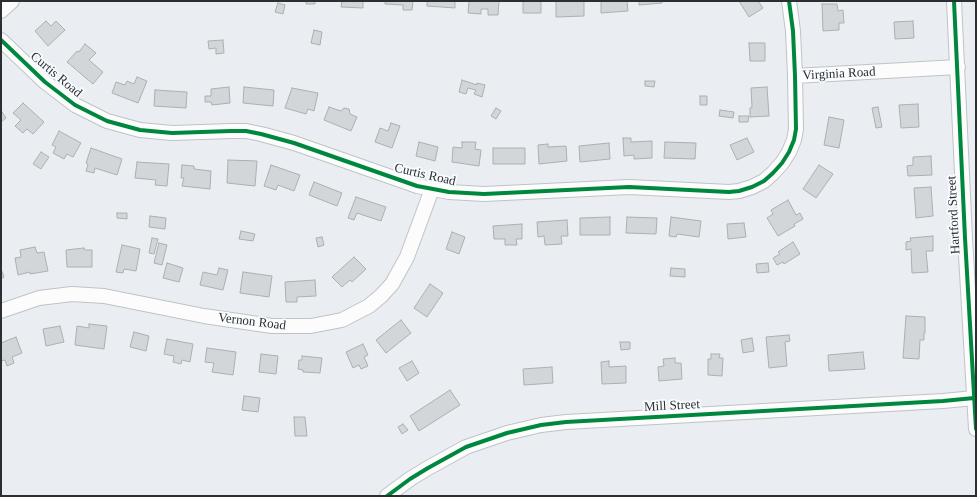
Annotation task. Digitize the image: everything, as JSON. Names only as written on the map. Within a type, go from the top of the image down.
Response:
[{"type":"street","points":[[1,12],[12,1]]},
{"type":"street","name":"Virginia Road","points":[[789,1],[793,31],[795,76],[958,67]]},
{"type":"street","name":"Hartford Street","points":[[954,1],[970,238],[976,428]]},
{"type":"street","name":"Curtis Road","points":[[1,40],[45,82],[59,93],[75,105],[107,121],[157,133],[246,131],[261,134],[294,143],[398,180],[432,189],[468,194],[629,187],[729,192],[752,187],[764,181],[773,173],[790,152],[796,129],[795,76]]},
{"type":"street","name":"Vernon Road","points":[[1,311],[39,298],[72,294],[104,296],[204,316],[272,326],[311,326],[342,320],[369,306],[392,284],[408,257],[432,189]]},
{"type":"street","name":"Mill Street","points":[[387,496],[410,479],[466,447],[507,433],[541,425],[566,422],[943,401],[975,397]]},
{"type":"building","points":[[306,1],[315,1],[315,4],[306,4]]},
{"type":"building","points":[[342,1],[363,1],[363,8],[341,7]]},
{"type":"building","points":[[385,1],[413,1],[412,10],[403,10],[403,5],[385,4]]},
{"type":"building","points":[[427,1],[455,1],[455,8],[427,6]]},
{"type":"building","points":[[469,1],[499,1],[498,15],[488,15],[488,9],[481,9],[481,14],[468,13]]},
{"type":"building","points":[[523,1],[541,1],[541,13],[523,13]]},
{"type":"building","points":[[556,1],[584,1],[584,16],[556,17]]},
{"type":"building","points":[[601,1],[627,1],[628,11],[601,13]]},
{"type":"building","points":[[639,1],[662,1],[662,3],[639,5]]},
{"type":"building","points":[[739,1],[758,1],[763,8],[749,17]]},
{"type":"building","points":[[278,3],[285,5],[283,14],[275,12]]},
{"type":"building","points":[[822,4],[837,4],[838,11],[843,10],[844,23],[839,23],[839,30],[823,31]]},
{"type":"building","points":[[46,21],[51,26],[56,21],[65,30],[48,46],[35,31]]},
{"type":"building","points":[[913,21],[914,38],[895,39],[894,22]]},
{"type":"building","points":[[314,30],[322,32],[320,45],[311,43]]},
{"type":"building","points":[[223,40],[224,53],[216,54],[216,48],[209,49],[208,41]]},
{"type":"building","points":[[749,43],[765,43],[765,61],[750,61]]},
{"type":"building","points":[[85,44],[96,53],[89,60],[103,72],[93,84],[67,62],[77,51],[79,52]]},
{"type":"building","points":[[137,77],[147,81],[138,103],[112,93],[116,82],[125,85],[127,81],[134,84]]},
{"type":"building","points":[[462,80],[477,85],[477,83],[485,85],[482,97],[474,94],[476,90],[468,88],[466,94],[459,92]]},
{"type":"building","points":[[645,81],[655,81],[654,87],[645,86]]},
{"type":"building","points":[[229,87],[230,103],[212,105],[211,102],[205,102],[205,96],[211,96],[211,89]]},
{"type":"building","points":[[244,87],[274,90],[273,106],[243,103]]},
{"type":"building","points":[[767,87],[769,116],[750,117],[750,108],[752,107],[751,88]]},
{"type":"building","points":[[292,88],[318,93],[314,111],[308,109],[306,114],[285,108]]},
{"type":"building","points":[[155,90],[187,92],[186,108],[154,106]]},
{"type":"building","points":[[700,96],[707,96],[707,105],[700,105]]},
{"type":"building","points":[[23,103],[44,122],[33,134],[27,129],[23,133],[15,126],[21,120],[13,113]]},
{"type":"building","points":[[918,104],[919,127],[901,128],[899,105]]},
{"type":"building","points":[[329,107],[341,111],[344,108],[349,109],[350,114],[357,117],[351,131],[324,120]]},
{"type":"building","points":[[878,107],[882,127],[876,128],[872,108]]},
{"type":"building","points":[[496,108],[501,111],[496,119],[491,116]]},
{"type":"building","points":[[720,110],[734,112],[733,118],[719,116]]},
{"type":"building","points":[[2,112],[6,118],[1,122],[1,113]]},
{"type":"building","points":[[739,116],[749,116],[748,122],[739,122]]},
{"type":"building","points":[[829,117],[844,120],[839,148],[824,145]]},
{"type":"building","points":[[391,123],[400,126],[392,148],[375,142],[380,128],[388,131]]},
{"type":"building","points":[[59,131],[81,143],[73,157],[67,154],[64,159],[53,153],[56,147],[52,145]]},
{"type":"building","points":[[623,138],[631,138],[631,142],[652,141],[652,158],[634,159],[634,155],[624,156]]},
{"type":"building","points":[[747,138],[754,152],[737,160],[730,145]]},
{"type":"building","points":[[419,142],[438,147],[435,161],[416,156]]},
{"type":"building","points":[[462,142],[476,142],[475,149],[481,150],[479,166],[452,162],[453,147],[462,148]]},
{"type":"building","points":[[665,142],[696,143],[695,159],[664,158]]},
{"type":"building","points":[[609,143],[610,159],[580,162],[579,146]]},
{"type":"building","points":[[548,144],[548,147],[566,146],[567,161],[539,164],[538,145]]},
{"type":"building","points":[[91,148],[122,159],[117,175],[95,168],[94,173],[86,171],[88,164],[86,163]]},
{"type":"building","points":[[493,148],[525,148],[525,164],[493,164]]},
{"type":"building","points":[[41,152],[49,157],[41,169],[33,164]]},
{"type":"building","points":[[931,156],[932,175],[908,176],[907,166],[913,165],[913,157]]},
{"type":"building","points":[[228,160],[257,161],[255,186],[227,183]]},
{"type":"building","points":[[137,162],[169,164],[167,186],[155,185],[156,180],[135,178]]},
{"type":"building","points":[[182,165],[194,166],[194,169],[211,171],[210,189],[182,186],[184,178],[181,178]]},
{"type":"building","points":[[271,165],[300,175],[294,191],[278,185],[276,190],[264,186]]},
{"type":"building","points":[[819,165],[833,174],[816,198],[803,189]]},
{"type":"building","points":[[314,182],[342,193],[337,206],[309,195]]},
{"type":"building","points":[[931,187],[933,216],[916,218],[914,188]]},
{"type":"building","points":[[356,197],[386,207],[381,221],[357,213],[354,220],[348,218]]},
{"type":"building","points":[[788,200],[796,215],[800,213],[803,219],[794,224],[795,226],[778,236],[767,218],[773,214],[771,210]]},
{"type":"building","points":[[117,213],[127,213],[127,219],[117,218]]},
{"type":"building","points":[[150,216],[166,218],[165,229],[149,227]]},
{"type":"building","points":[[610,217],[610,235],[580,235],[580,218]]},
{"type":"building","points":[[627,217],[657,218],[656,234],[626,233]]},
{"type":"building","points":[[671,217],[701,221],[699,237],[677,234],[676,237],[669,236]]},
{"type":"building","points":[[567,220],[568,236],[561,236],[562,244],[545,245],[544,236],[538,237],[537,222]]},
{"type":"building","points":[[744,223],[746,237],[728,239],[727,224]]},
{"type":"building","points":[[522,224],[522,239],[516,239],[517,245],[505,245],[505,239],[494,239],[493,226]]},
{"type":"building","points":[[241,231],[255,234],[253,241],[239,239]]},
{"type":"building","points":[[452,232],[465,237],[459,254],[446,249]]},
{"type":"building","points":[[933,236],[933,251],[926,251],[928,272],[912,273],[911,249],[906,250],[906,242],[911,241],[910,238]]},
{"type":"building","points":[[322,237],[324,245],[318,247],[316,238]]},
{"type":"building","points":[[152,238],[158,239],[154,254],[149,253]]},
{"type":"building","points":[[793,242],[800,254],[784,264],[783,262],[777,265],[773,258],[780,254],[778,252]]},
{"type":"building","points":[[159,243],[167,245],[162,265],[154,263]]},
{"type":"building","points":[[122,245],[140,249],[136,271],[124,269],[123,273],[116,272]]},
{"type":"building","points":[[35,247],[37,253],[44,252],[48,271],[30,274],[30,272],[18,275],[15,258],[21,257],[20,250]]},
{"type":"building","points":[[84,248],[85,250],[92,250],[92,267],[67,267],[66,250]]},
{"type":"building","points":[[354,257],[366,269],[352,282],[350,280],[342,287],[332,277]]},
{"type":"building","points":[[167,263],[183,268],[179,282],[163,278]]},
{"type":"building","points":[[768,263],[769,272],[757,273],[756,264]]},
{"type":"building","points":[[219,268],[228,270],[223,290],[200,285],[203,272],[217,275]]},
{"type":"building","points":[[671,268],[685,269],[685,277],[670,276]]},
{"type":"building","points":[[1,269],[4,277],[1,279]]},
{"type":"building","points":[[243,272],[272,276],[269,297],[240,293]]},
{"type":"building","points":[[315,280],[316,296],[297,297],[297,302],[286,302],[285,282]]},
{"type":"building","points":[[430,284],[443,293],[427,317],[414,308]]},
{"type":"building","points":[[906,316],[925,317],[924,340],[920,340],[919,359],[903,358]]},
{"type":"building","points":[[401,320],[411,333],[386,353],[376,340]]},
{"type":"building","points":[[89,324],[107,326],[104,349],[75,345],[77,326],[89,328]]},
{"type":"building","points":[[60,326],[64,342],[46,346],[43,329]]},
{"type":"building","points":[[134,332],[149,336],[146,351],[130,347]]},
{"type":"building","points":[[789,335],[790,341],[785,342],[787,366],[769,368],[766,337]]},
{"type":"building","points":[[16,337],[22,353],[12,357],[14,363],[7,366],[5,360],[1,361],[1,343]]},
{"type":"building","points":[[752,338],[754,351],[743,353],[741,340]]},
{"type":"building","points":[[167,339],[193,344],[190,362],[182,360],[181,364],[173,362],[174,356],[164,354]]},
{"type":"building","points":[[620,342],[630,342],[630,349],[621,350]]},
{"type":"building","points":[[363,344],[368,355],[364,357],[368,366],[361,369],[359,365],[353,368],[346,352]]},
{"type":"building","points":[[207,348],[236,352],[233,375],[212,372],[214,363],[205,362]]},
{"type":"building","points":[[863,352],[865,369],[829,371],[828,355]]},
{"type":"building","points":[[261,354],[278,356],[276,374],[259,372]]},
{"type":"building","points":[[711,354],[720,354],[719,358],[723,358],[722,376],[708,375],[708,359],[711,359]]},
{"type":"building","points":[[302,356],[322,358],[320,373],[303,372],[303,370],[298,369],[299,360],[302,360]]},
{"type":"building","points":[[675,358],[675,363],[681,363],[682,379],[659,381],[658,367],[664,366],[663,359]]},
{"type":"building","points":[[412,361],[419,373],[407,381],[399,368]]},
{"type":"building","points":[[609,361],[609,367],[626,366],[626,383],[602,384],[601,362]]},
{"type":"building","points":[[552,367],[553,383],[524,385],[523,369]]},
{"type":"building","points":[[450,390],[460,405],[419,431],[410,416]]},
{"type":"building","points":[[244,396],[260,398],[258,412],[242,410]]},
{"type":"building","points":[[294,417],[305,417],[307,436],[295,436]]},
{"type":"building","points":[[403,424],[408,430],[402,434],[398,427]]},
{"type":"cycle path","points":[[1,40],[45,82],[75,105],[107,121],[140,130],[172,133],[246,131],[261,134],[294,143],[417,186],[449,192],[484,194],[629,187],[729,192],[752,187],[764,181],[782,163],[794,140],[796,129],[795,76],[793,31],[789,1]]},
{"type":"cycle path","points":[[954,1],[976,429]]},
{"type":"cycle path","points":[[387,496],[410,479],[466,447],[507,433],[541,425],[566,422],[974,398]]}]
